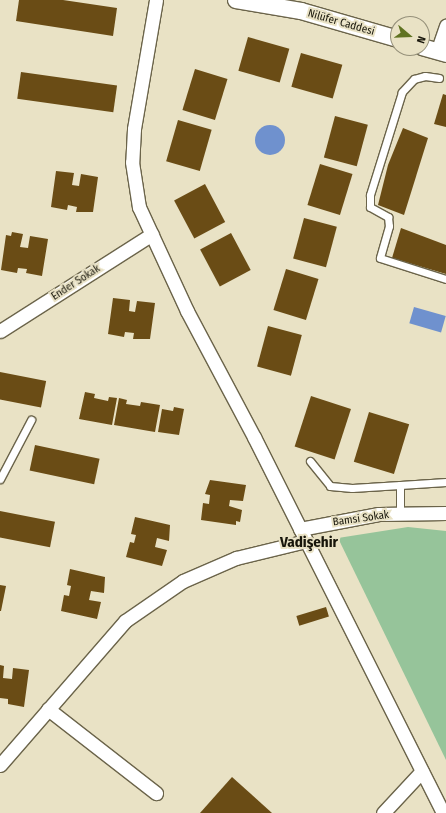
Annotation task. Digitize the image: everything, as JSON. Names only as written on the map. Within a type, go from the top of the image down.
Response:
[{"type":"street","points":[[156,0],[134,129],[132,162],[139,207],[187,311],[300,529],[443,813]]},
{"type":"street","name":"Nilüfer Caddesi","points":[[236,0],[301,11],[390,37]]},
{"type":"street","points":[[435,51],[446,26]]},
{"type":"street","name":"Ender Sokak","points":[[0,331],[152,234]]},
{"type":"street","name":"Bamsi Sokak","points":[[300,529],[379,514],[446,513]]},
{"type":"street","points":[[0,765],[125,621],[183,581],[236,558],[306,541]]},
{"type":"street","points":[[48,709],[156,793]]},
{"type":"street","points":[[383,813],[422,771]]},
{"type":"lane","points":[[439,78],[425,76],[414,79],[402,92],[370,195],[370,207],[388,217],[389,226],[380,258],[446,279]]},
{"type":"lane","points":[[0,480],[31,420]]},
{"type":"lane","points":[[310,461],[330,486],[400,485],[446,482]]},
{"type":"lane","points":[[400,485],[400,514]]},
{"type":"green space","points":[[408,527],[446,531],[446,760],[338,538]]},
{"type":"water","points":[[270,125],[276,126],[284,134],[284,146],[276,154],[270,155],[264,154],[256,146],[255,140],[256,134],[264,126]]},
{"type":"water","points":[[414,307],[446,316],[441,332],[409,323]]},
{"type":"building","points":[[19,0],[63,0],[117,8],[113,36],[16,21]]},
{"type":"building","points":[[248,37],[289,49],[280,82],[238,71]]},
{"type":"building","points":[[301,53],[342,65],[333,98],[291,87]]},
{"type":"building","points":[[195,69],[228,79],[215,120],[182,110]]},
{"type":"building","points":[[21,72],[117,85],[113,112],[17,99]]},
{"type":"building","points":[[443,94],[446,95],[446,127],[434,124]]},
{"type":"building","points":[[335,116],[368,125],[357,166],[324,158]]},
{"type":"building","points":[[178,120],[212,130],[200,171],[166,161]]},
{"type":"building","points":[[403,128],[428,138],[404,215],[378,205],[388,165]]},
{"type":"building","points":[[320,164],[353,174],[340,215],[307,205]]},
{"type":"building","points":[[56,171],[74,173],[72,185],[79,186],[81,174],[98,177],[93,212],[76,212],[77,207],[68,205],[67,210],[51,207]]},
{"type":"building","points":[[205,184],[225,222],[194,238],[174,200]]},
{"type":"building","points":[[304,218],[337,227],[326,267],[293,259]]},
{"type":"building","points":[[401,228],[446,245],[446,274],[392,258]]},
{"type":"building","points":[[12,232],[23,234],[20,247],[28,248],[30,236],[48,239],[42,276],[26,273],[27,269],[18,268],[17,273],[1,270],[6,235],[11,236]]},
{"type":"building","points":[[231,233],[251,270],[220,287],[200,249]]},
{"type":"building","points":[[286,269],[319,279],[306,320],[273,310]]},
{"type":"building","points":[[113,298],[130,300],[129,311],[135,312],[137,301],[155,303],[150,339],[133,339],[134,333],[125,332],[124,337],[108,334]]},
{"type":"building","points":[[268,326],[302,335],[291,376],[257,367]]},
{"type":"building","points":[[0,372],[46,381],[41,407],[0,400]]},
{"type":"building","points":[[85,392],[95,394],[94,398],[108,401],[109,397],[117,398],[112,425],[79,419]]},
{"type":"building","points":[[311,396],[351,409],[335,459],[295,446]]},
{"type":"building","points":[[119,398],[127,400],[126,404],[140,406],[141,402],[160,405],[155,432],[114,425]]},
{"type":"building","points":[[174,407],[184,409],[179,435],[158,432],[162,409],[173,411]]},
{"type":"building","points":[[369,412],[409,424],[394,474],[354,462]]},
{"type":"building","points":[[35,445],[100,459],[94,484],[30,470]]},
{"type":"building","points":[[210,480],[246,485],[243,501],[230,500],[229,506],[242,510],[240,522],[236,521],[236,525],[201,520],[203,503],[209,504],[210,495],[205,494]]},
{"type":"building","points":[[0,511],[55,522],[50,547],[0,537]]},
{"type":"building","points":[[135,517],[170,525],[169,541],[157,538],[155,547],[167,550],[162,566],[126,557],[130,542],[134,543],[136,535],[131,534]]},
{"type":"building","points":[[70,569],[105,577],[104,593],[91,591],[89,600],[101,602],[97,619],[61,611],[64,595],[69,596],[71,586],[67,585]]},
{"type":"building","points":[[0,585],[6,586],[1,611],[0,611]]},
{"type":"building","points":[[326,607],[329,617],[299,626],[296,616]]},
{"type":"building","points":[[0,665],[4,666],[3,678],[12,679],[13,668],[29,670],[24,707],[8,704],[8,699],[0,698]]},
{"type":"building","points":[[232,777],[272,813],[200,813]]},
{"type":"district","name":"Vadişehir","points":[[309,543]]}]
